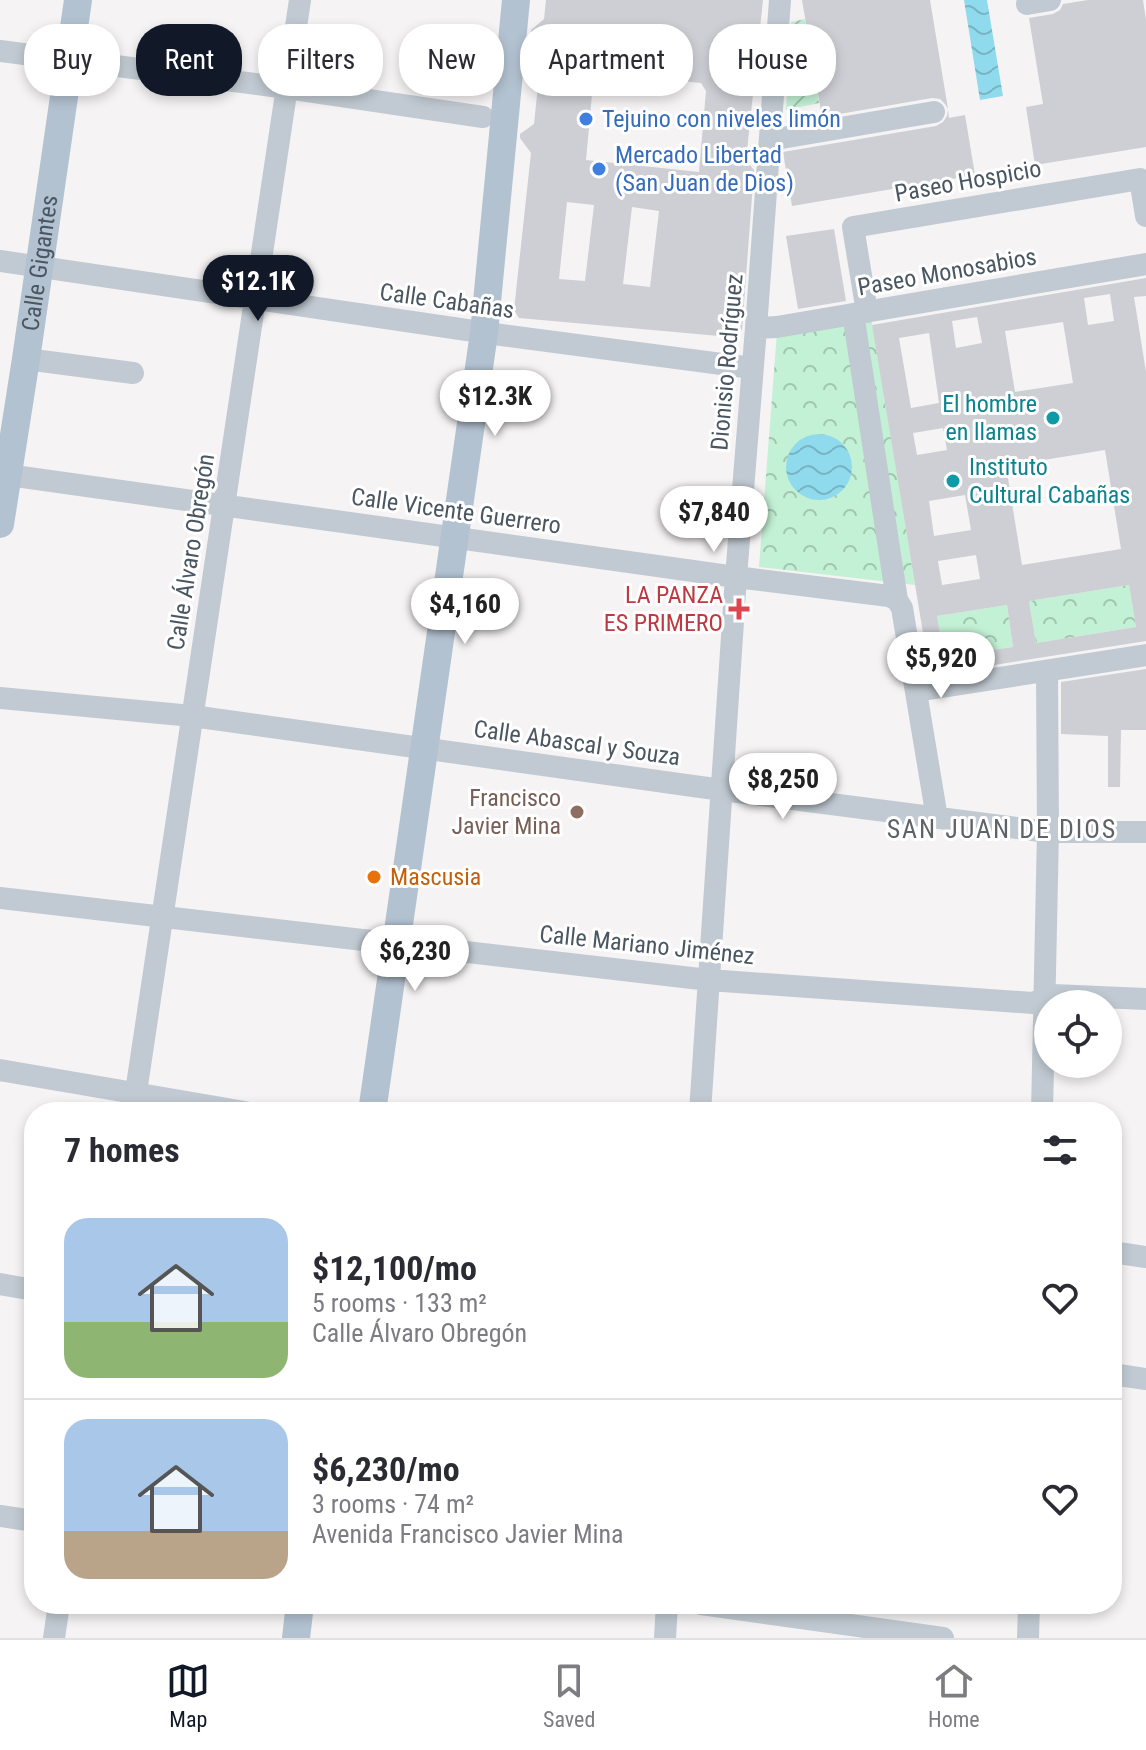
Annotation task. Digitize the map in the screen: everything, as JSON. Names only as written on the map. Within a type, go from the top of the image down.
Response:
[{"type":"main road","name":"Calle Gigantes","points":[[74,24],[78,0]]},
{"type":"main road","points":[[373,1102],[484,333],[516,0]]},
{"type":"main road","name":"Calle Gigantes","points":[[0,524],[4,475],[26,359],[64,96]]},
{"type":"main road","points":[[296,1638],[299,1614]]},
{"type":"street","name":"Calle Álvaro Obregón","points":[[296,24],[300,0]]},
{"type":"street","name":"Dionisio Rodríguez","points":[[701,1102],[736,577],[780,0]]},
{"type":"street","points":[[1027,4],[1050,0]]},
{"type":"street","points":[[0,51],[24,53]]},
{"type":"street","points":[[120,65],[258,84]]},
{"type":"street","name":"Calle Álvaro Obregón","points":[[135,1102],[286,96]]},
{"type":"street","points":[[341,96],[483,117]]},
{"type":"street","points":[[770,140],[934,112]]},
{"type":"street","name":"Paseo Hospicio","points":[[856,316],[853,227],[1140,179],[1146,216]]},
{"type":"street","name":"Calle Cabañas","points":[[0,261],[484,333],[752,368]]},
{"type":"street","name":"Paseo Monosabios","points":[[756,328],[856,316],[1146,264]]},
{"type":"street","points":[[856,316],[897,600],[902,608],[937,818]]},
{"type":"street","points":[[26,359],[133,373]]},
{"type":"street","name":"Calle Vicente Guerrero","points":[[4,475],[889,596],[897,600]]},
{"type":"street","points":[[916,691],[1146,655]]},
{"type":"street","points":[[1044,990],[1048,832],[1047,671]]},
{"type":"street","name":"Calle Abascal y Souza","points":[[0,698],[192,716],[1048,832],[1146,832]]},
{"type":"street","name":"Calle Mariano Jiménez","points":[[0,898],[709,980],[1034,1003]]},
{"type":"street","name":"Calle Mariano Jiménez","points":[[1122,998],[1146,999]]},
{"type":"street","points":[[0,1070],[131,1102]]},
{"type":"street","points":[[1042,1102],[1043,1078]]},
{"type":"street","points":[[1122,1253],[1146,1257]]},
{"type":"street","points":[[0,1284],[24,1288]]},
{"type":"street","points":[[1122,1375],[1146,1379]]},
{"type":"street","points":[[0,1516],[24,1520]]},
{"type":"street","points":[[54,1638],[58,1614]]},
{"type":"street","points":[[665,1638],[666,1614]]},
{"type":"street","points":[[772,1614],[943,1638]]},
{"type":"street","points":[[1028,1638],[1029,1614]]},
{"type":"green space","points":[[805,19],[806,24],[791,24]]},
{"type":"green space","points":[[787,96],[818,96],[819,103],[786,110]]},
{"type":"green space","points":[[871,317],[915,585],[759,567],[777,332]]},
{"type":"green space","points":[[1129,585],[1136,627],[1036,643],[1029,601]]},
{"type":"green space","points":[[1007,605],[1013,647],[944,657],[937,616]]},
{"type":"water","points":[[964,0],[987,0],[1003,96],[980,100]]},
{"type":"water","points":[[819,434],[832,437],[842,444],[849,454],[852,467],[849,480],[842,490],[832,497],[819,500],[806,497],[796,490],[789,480],[786,467],[789,454],[796,444],[806,437]]},
{"type":"building","name":"Mercado Libertad (San Juan de Dios)","points":[[546,0],[763,0],[760,24],[709,24],[709,96],[753,96],[746,160],[754,170],[742,330],[731,329],[730,337],[519,318],[514,310],[531,153],[520,134],[534,124],[537,96],[592,96],[586,160],[699,172],[706,91],[701,83],[693,82],[693,24],[538,24],[544,19]],"holes":[[[567,202],[594,205],[585,281],[559,279]],[[632,207],[659,211],[650,287],[623,284]]]},
{"type":"building","points":[[802,0],[930,0],[948,109],[940,99],[932,98],[822,117],[818,96],[836,96],[836,24],[806,24]]},
{"type":"building","points":[[1088,0],[1143,0],[1146,20],[1146,147],[1035,165],[1026,107],[1043,104],[1029,18],[1053,14],[1063,4]]},
{"type":"building","points":[[948,110],[949,118],[965,115],[975,175],[792,206],[783,152],[936,126],[943,122]]},
{"type":"building","points":[[834,229],[846,301],[798,309],[786,236]]},
{"type":"building","name":"Instituto Cultural Cabañas","points":[[1146,278],[1146,296],[1134,297],[1146,372],[1146,641],[930,675],[872,325]],"holes":[[[1110,294],[1114,321],[1088,325],[1084,298]],[[977,317],[982,343],[956,348],[952,321]],[[1063,322],[1073,383],[1015,392],[1005,331]],[[929,333],[939,403],[911,408],[899,338]],[[943,428],[947,450],[917,455],[913,433]],[[1105,450],[1121,549],[1022,565],[1006,466]],[[965,495],[971,530],[934,536],[929,501]],[[976,555],[980,579],[942,585],[938,561]],[[1129,585],[1136,627],[1036,643],[1029,601]],[[1007,605],[1013,647],[944,657],[937,616]]]},
{"type":"building","points":[[1146,669],[1146,730],[1121,730],[1120,787],[1108,787],[1108,736],[1061,734],[1061,682]]},
{"type":"place","name":"Tejuino con niveles limón","points":[[586,119]]},
{"type":"place","name":"Mercado Libertad (San Juan de Dios)","points":[[599,169]]},
{"type":"place","name":"El hombre en llamas","points":[[1053,418]]},
{"type":"place","name":"Instituto Cultural Cabañas","points":[[953,481]]},
{"type":"place","name":"LA PANZA ES PRIMERO","points":[[739,609]]},
{"type":"place","name":"Francisco Javier Mina","points":[[577,812]]},
{"type":"place","name":"Mascusia","points":[[374,877]]},
{"type":"district","name":"SAN JUAN DE DIOS","points":[[1002,829]]}]
